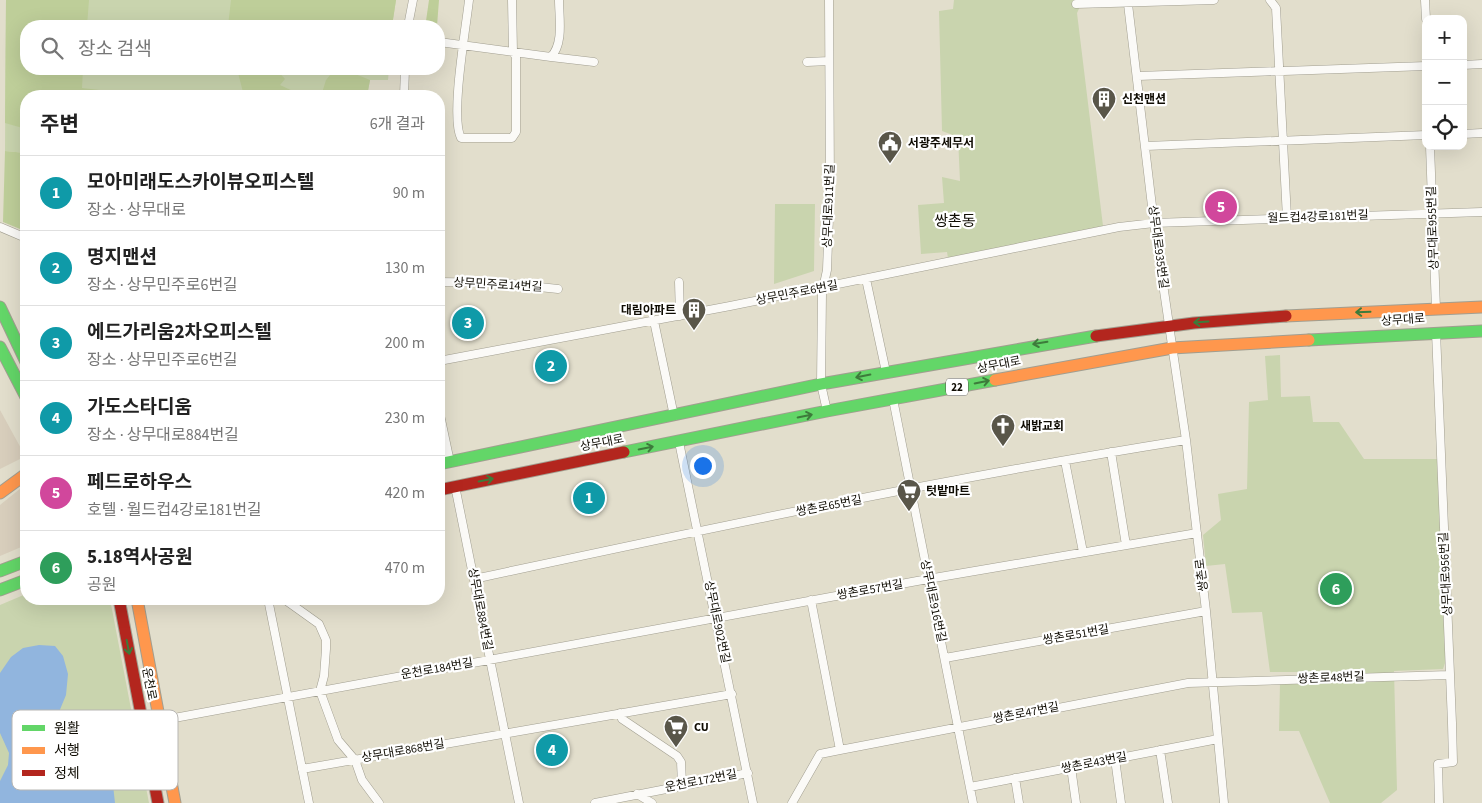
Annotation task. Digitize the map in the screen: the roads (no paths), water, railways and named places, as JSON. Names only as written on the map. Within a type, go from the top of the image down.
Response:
[{"type":"main road","points":[[0,308],[20,350]]},
{"type":"main road","name":"상무대로","points":[[445,463],[822,384],[1036,344],[1169,326],[1330,313],[1482,308]]},
{"type":"main road","name":"상무대로","points":[[445,488],[827,411],[1172,348],[1436,332],[1482,331]]},
{"type":"main road","points":[[0,347],[20,385]]},
{"type":"main road","points":[[3,489],[20,478]]},
{"type":"main road","points":[[0,570],[20,563]]},
{"type":"main road","points":[[0,590],[20,582]]},
{"type":"main road","name":"운천로","points":[[120,605],[140,710]]},
{"type":"main road","name":"운천로","points":[[138,605],[156,710]]},
{"type":"main road","name":"운천로","points":[[156,790],[158,803]]},
{"type":"main road","name":"운천로","points":[[173,790],[176,803]]},
{"type":"street","points":[[409,20],[414,0]]},
{"type":"street","points":[[469,0],[458,96],[458,132],[462,138],[512,138],[516,132],[516,57],[513,52],[512,0]]},
{"type":"street","points":[[551,57],[556,52],[559,32],[559,0]]},
{"type":"street","name":"상무대로911번길","points":[[827,411],[822,384],[824,287],[830,188],[829,0]]},
{"type":"street","points":[[1119,0],[1128,4]]},
{"type":"street","points":[[1076,4],[1128,4],[1214,0]]},
{"type":"street","points":[[1270,0],[1276,8],[1287,218]]},
{"type":"street","points":[[1426,0],[1426,15]]},
{"type":"street","name":"상무대로935번길","points":[[1128,4],[1154,223],[1172,348]]},
{"type":"street","points":[[445,42],[594,62]]},
{"type":"street","points":[[807,62],[829,61]]},
{"type":"street","points":[[1467,65],[1482,64]]},
{"type":"street","points":[[1138,76],[1422,66]]},
{"type":"street","points":[[404,90],[405,75]]},
{"type":"street","points":[[1467,134],[1482,133]]},
{"type":"street","points":[[1146,146],[1422,135]]},
{"type":"street","name":"상무대로955번길","points":[[1430,150],[1436,309]]},
{"type":"street","name":"월드컵4강로181번길","points":[[1154,223],[1482,212]]},
{"type":"street","name":"상무민주로6번길","points":[[445,360],[680,316],[1119,227],[1154,223]]},
{"type":"street","points":[[0,227],[20,235]]},
{"type":"street","points":[[866,279],[886,372]]},
{"type":"street","name":"상무민주로14번길","points":[[445,282],[502,283],[558,288]]},
{"type":"street","points":[[679,282],[680,316]]},
{"type":"street","points":[[654,321],[674,416]]},
{"type":"street","name":"상무대로956번길","points":[[1436,332],[1453,762],[1438,764],[1439,803]]},
{"type":"street","name":"쌍촌로","points":[[1172,348],[1186,440],[1206,611],[1224,803]]},
{"type":"street","name":"상무대로916번길","points":[[893,399],[973,803]]},
{"type":"street","name":"쌍촌로65번길","points":[[474,579],[698,531],[1111,452],[1186,440]]},
{"type":"street","name":"상무대로902번길","points":[[679,442],[753,803]]},
{"type":"street","points":[[1111,452],[1126,545]]},
{"type":"street","points":[[1065,461],[1083,552]]},
{"type":"street","name":"상무대로884번길","points":[[455,486],[519,803]]},
{"type":"street","name":"쌍촌로57번길","points":[[716,618],[928,579],[1197,533]]},
{"type":"street","points":[[812,600],[840,750]]},
{"type":"street","points":[[269,605],[309,803]]},
{"type":"street","points":[[292,605],[319,624],[326,640],[324,676],[320,691],[338,740],[355,760],[362,780],[379,803]]},
{"type":"street","name":"쌍촌로51번길","points":[[945,658],[1206,611]]},
{"type":"street","name":"운천로184번길","points":[[178,717],[716,618]]},
{"type":"street","name":"쌍촌로48번길","points":[[1212,681],[1449,675]]},
{"type":"street","name":"쌍촌로47번길","points":[[792,803],[820,754],[958,725],[1188,683],[1212,681]]},
{"type":"street","points":[[505,732],[732,694]]},
{"type":"street","points":[[620,713],[622,719],[677,756],[680,762],[682,784]]},
{"type":"street","name":"상무대로868번길","points":[[302,769],[505,732]]},
{"type":"street","name":"쌍촌로43번길","points":[[970,787],[1218,739]]},
{"type":"street","points":[[1160,750],[1168,803]]},
{"type":"street","points":[[1115,759],[1121,803]]},
{"type":"street","points":[[1071,767],[1076,803]]},
{"type":"street","name":"운천로172번길","points":[[595,803],[682,784],[748,773]]},
{"type":"street","points":[[1015,778],[1019,803]]},
{"type":"street","points":[[637,794],[652,803]]},
{"type":"water","points":[[39,645],[55,646],[63,656],[68,674],[66,695],[60,710],[12,710],[12,790],[114,790],[115,803],[0,803],[0,781],[8,765],[9,753],[0,733],[0,673],[11,657],[23,648]]},
{"type":"place","name":"신천맨션","points":[[1104,120]]},
{"type":"place","name":"서광주세무서","points":[[890,164]]},
{"type":"place","name":"페드로하우스","points":[[1221,207]]},
{"type":"place","name":"에드가리움2차오피스텔","points":[[468,323]]},
{"type":"place","name":"대림아파트","points":[[694,331]]},
{"type":"place","name":"명지맨션","points":[[551,366]]},
{"type":"place","name":"새밝교회","points":[[1003,447]]},
{"type":"place","name":"모아미래도스카이뷰오피스텔","points":[[589,498]]},
{"type":"place","name":"텃밭마트","points":[[909,512]]},
{"type":"place","name":"5.18역사공원","points":[[1336,589]]},
{"type":"place","name":"CU","points":[[676,748]]},
{"type":"place","name":"가도스타디움","points":[[552,750]]},
{"type":"district","name":"쌍촌동","points":[[955,221]]}]
